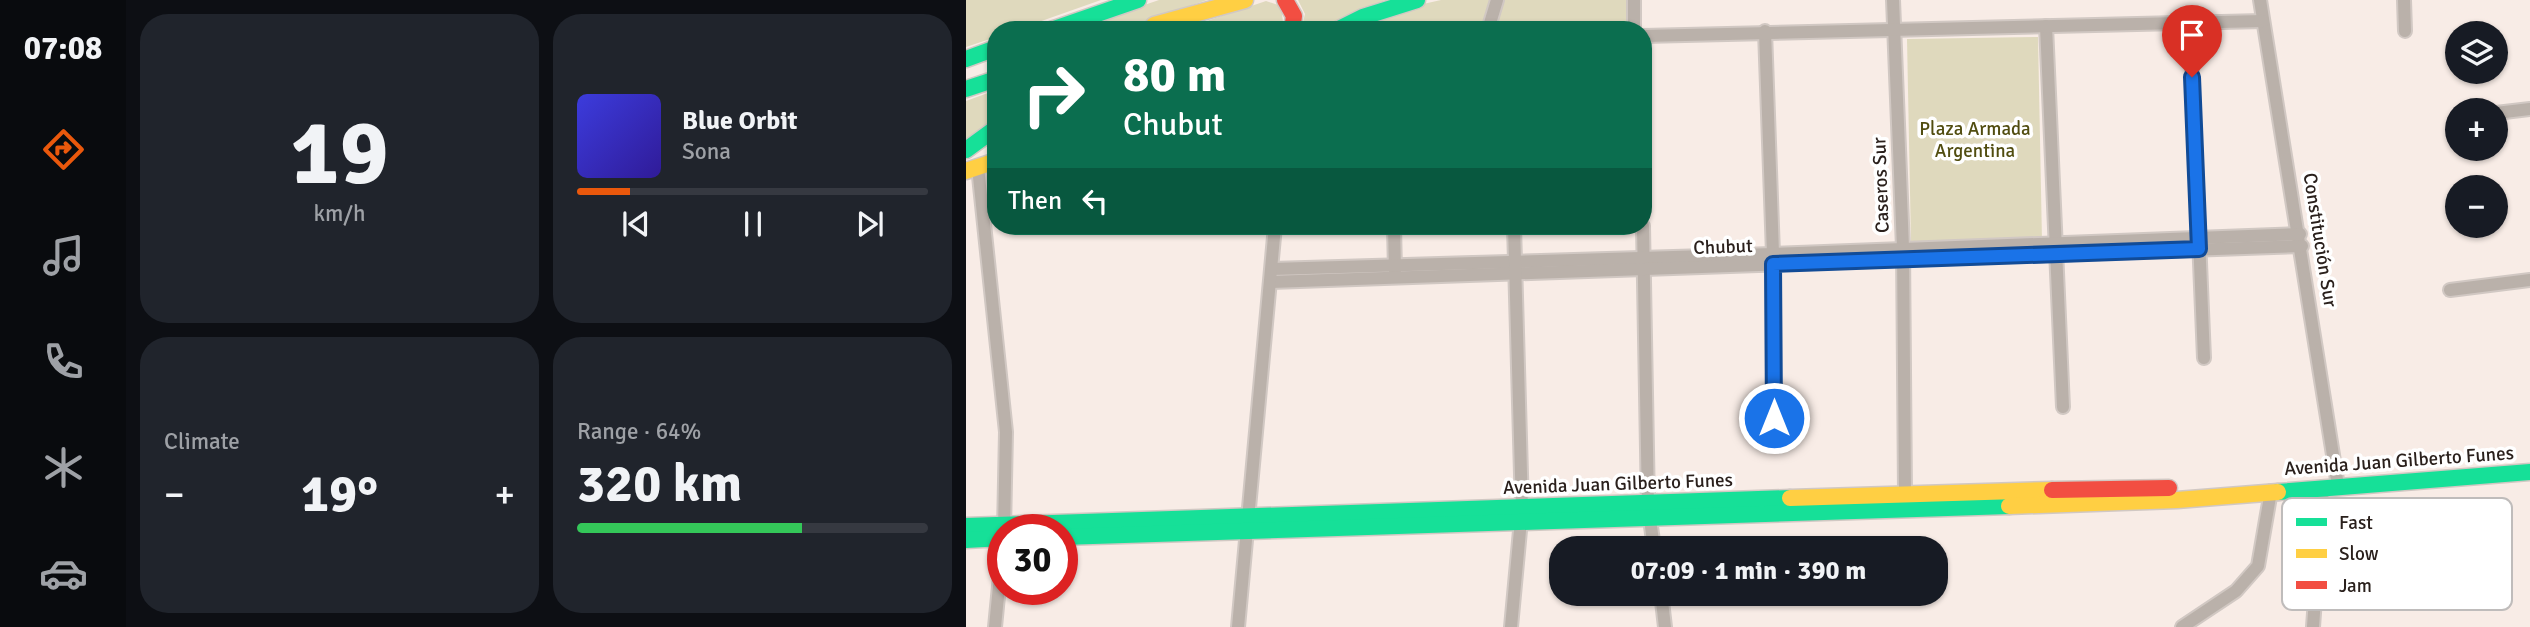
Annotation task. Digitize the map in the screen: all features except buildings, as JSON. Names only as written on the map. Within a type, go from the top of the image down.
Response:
[{"type":"main road","points":[[1077,21],[1138,0]]},
{"type":"main road","points":[[1167,21],[1227,0]]},
{"type":"main road","points":[[1172,21],[1245,0]]},
{"type":"main road","points":[[1286,0],[1294,16],[1293,21]]},
{"type":"main road","points":[[1355,21],[1417,0]]},
{"type":"main road","points":[[966,59],[987,51]]},
{"type":"main road","points":[[966,89],[987,82]]},
{"type":"main road","points":[[966,150],[987,135]]},
{"type":"main road","name":"Avenida Juan Gilberto Funes","points":[[1649,512],[1818,514],[2163,500],[2530,472]]},
{"type":"main road","name":"Avenida Juan Gilberto Funes","points":[[1078,529],[1649,512],[1817,497],[1905,494],[2172,488],[2271,491]]},
{"type":"main road","points":[[1817,497],[1818,514]]},
{"type":"main road","name":"Avenida Juan Gilberto Funes","points":[[1078,536],[1246,524]]},
{"type":"main road","name":"Avenida Juan Gilberto Funes","points":[[966,526],[987,529]]},
{"type":"main road","name":"Avenida Juan Gilberto Funes","points":[[966,540],[987,535]]},
{"type":"street","points":[[1491,21],[1497,0]]},
{"type":"street","points":[[1634,0],[1634,21]]},
{"type":"street","name":"Caseros Sur","points":[[1893,0],[1903,254],[1905,494]]},
{"type":"street","name":"Constitución Sur","points":[[2260,0],[2301,240],[2331,486],[2329,498]]},
{"type":"street","points":[[2404,0],[2405,31]]},
{"type":"street","points":[[1652,36],[2263,21]]},
{"type":"street","points":[[2190,24],[2204,358]]},
{"type":"street","points":[[2046,26],[2063,407]]},
{"type":"street","points":[[1765,31],[1773,259],[1774,418]]},
{"type":"street","points":[[2508,112],[2530,110]]},
{"type":"street","points":[[972,169],[1006,432],[1004,514]]},
{"type":"street","points":[[1238,627],[1275,235]]},
{"type":"street","points":[[1394,235],[1396,272]]},
{"type":"street","points":[[1511,627],[1522,517],[1514,235]]},
{"type":"street","points":[[1643,235],[1649,512],[1652,536]]},
{"type":"street","name":"Chubut","points":[[1272,276],[2301,240]]},
{"type":"street","points":[[2450,290],[2530,280]]},
{"type":"street","points":[[2182,627],[2236,591],[2258,566],[2271,491]]},
{"type":"street","points":[[995,627],[997,605]]},
{"type":"street","points":[[1663,606],[1665,627]]},
{"type":"green space","points":[[966,0],[1101,0],[1042,21],[987,21],[987,40],[966,47]]},
{"type":"green space","points":[[1159,0],[1207,0],[1146,21],[1097,21]]},
{"type":"green space","points":[[1298,0],[1385,0],[1336,21],[1303,21],[1305,14]]},
{"type":"green space","points":[[1441,0],[1491,0],[1484,21],[1375,21],[1401,9]]},
{"type":"green space","points":[[1503,0],[1628,0],[1627,21],[1496,21]]},
{"type":"green space","points":[[1266,1],[1281,6],[1283,21],[1207,21]]},
{"type":"green space","name":"Plaza Armada Argentina","points":[[2038,37],[2042,241],[1911,243],[1907,39]]},
{"type":"green space","points":[[987,93],[987,130],[966,145],[966,101]]},
{"type":"traffic: fast","points":[[1077,21],[1138,0]]},
{"type":"traffic: fast","points":[[1355,21],[1417,0]]},
{"type":"traffic: fast","points":[[966,59],[987,51]]},
{"type":"traffic: fast","points":[[966,89],[987,82]]},
{"type":"traffic: fast","points":[[966,150],[987,135]]},
{"type":"traffic: fast","points":[[2278,492],[2530,472]]},
{"type":"traffic: fast","points":[[966,526],[1790,498]]},
{"type":"traffic: fast","points":[[1078,536],[2009,506]]},
{"type":"traffic: fast","points":[[966,540],[987,539]]},
{"type":"traffic: slow","points":[[1169,21],[1245,0]]},
{"type":"traffic: slow","points":[[966,171],[987,164]]},
{"type":"traffic: slow","points":[[1790,498],[2052,490]]},
{"type":"traffic: slow","points":[[2009,506],[2177,500],[2278,492]]},
{"type":"traffic: jam","points":[[1285,0],[1294,16],[1293,21]]},
{"type":"traffic: jam","points":[[2052,490],[2169,488]]},
{"type":"route","points":[[1774,418],[1773,264],[2199,249],[2192,77]]}]
